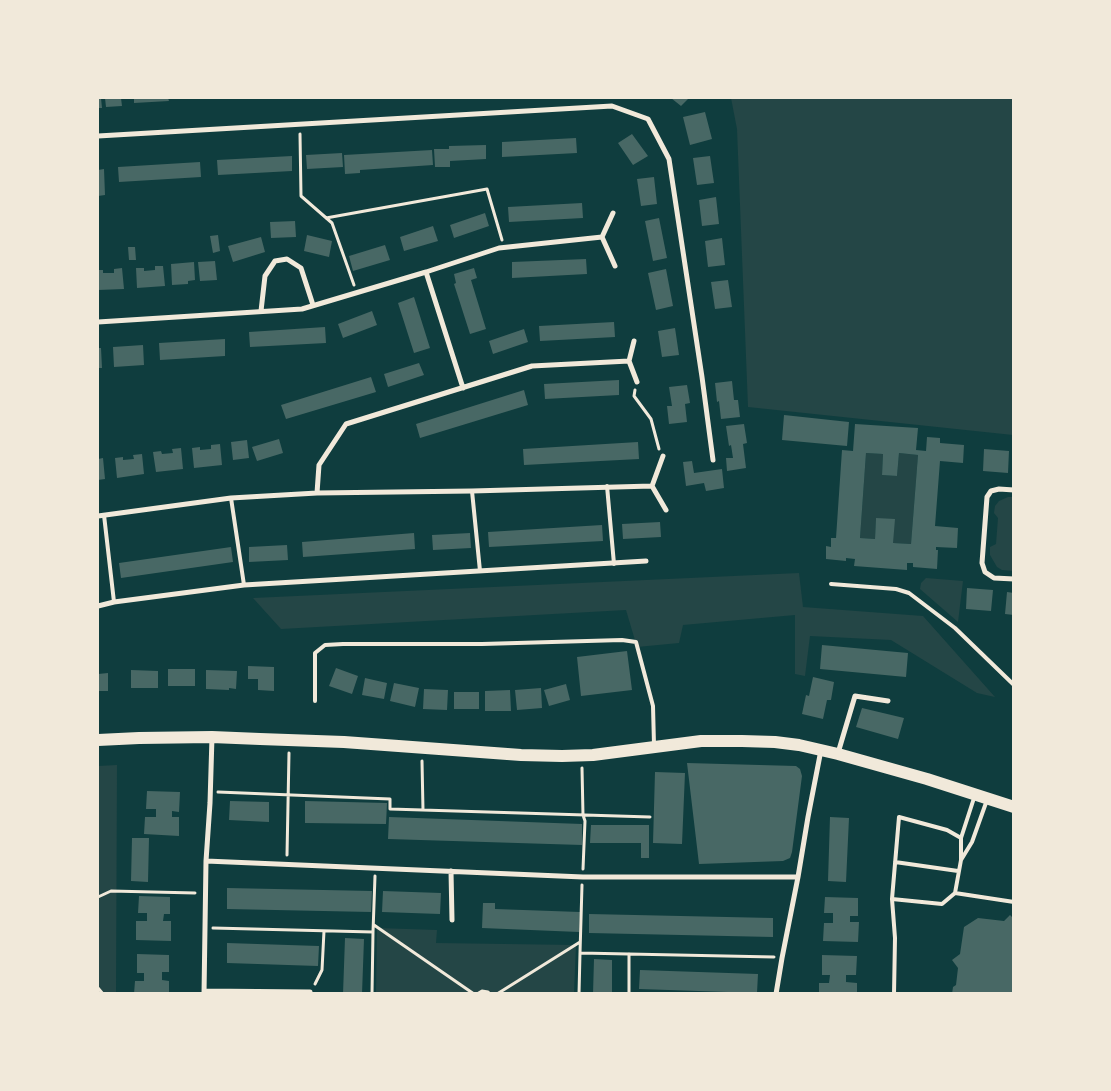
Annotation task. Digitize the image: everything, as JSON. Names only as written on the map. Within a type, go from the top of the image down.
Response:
[{"type":"main road","points":[[98,740],[212,737],[344,742],[521,755],[592,755],[701,741],[742,741],[798,745],[927,779],[1014,807]]},
{"type":"street","points":[[98,136],[612,106],[648,120],[669,159],[713,460]]},
{"type":"street","points":[[613,213],[602,238],[615,266]]},
{"type":"street","points":[[98,322],[302,309],[499,248],[602,238]]},
{"type":"street","points":[[261,311],[265,276],[274,262],[287,259],[301,268],[313,305]]},
{"type":"street","points":[[426,272],[463,388]]},
{"type":"street","points":[[634,341],[630,360],[637,382]]},
{"type":"street","points":[[317,493],[320,465],[346,424],[532,366],[630,360]]},
{"type":"street","points":[[662,456],[652,486],[666,510]]},
{"type":"street","points":[[101,516],[231,498],[317,493],[652,486]]},
{"type":"street","points":[[1014,490],[991,490],[987,497],[982,563],[985,572],[994,578],[1014,579]]},
{"type":"street","points":[[98,606],[114,602],[244,585],[646,561]]},
{"type":"street","points":[[838,754],[855,696],[888,701]]},
{"type":"street","points":[[212,737],[206,861],[204,992],[310,992]]},
{"type":"street","points":[[776,994],[821,750]]},
{"type":"street","points":[[206,861],[583,877],[798,877]]},
{"type":"street","points":[[451,871],[452,920]]},
{"type":"lane","points":[[606,486],[614,564]]},
{"type":"lane","points":[[472,491],[480,571]]},
{"type":"lane","points":[[231,498],[244,585]]},
{"type":"lane","points":[[101,516],[114,602]]},
{"type":"lane","points":[[831,584],[896,589],[909,593],[955,628],[1014,685]]},
{"type":"lane","points":[[316,701],[315,653],[325,645],[482,644],[622,640],[636,642],[653,706],[654,747]]},
{"type":"lane","points":[[962,860],[961,838],[982,796]]},
{"type":"lane","points":[[892,899],[942,904],[955,893],[958,871],[972,842],[982,796]]},
{"type":"lane","points":[[894,994],[895,938],[892,899],[898,818],[947,830],[961,838]]},
{"type":"lane","points":[[895,862],[958,871]]},
{"type":"lane","points":[[955,893],[1014,902]]},
{"type":"path","points":[[300,124],[302,196],[332,223],[356,292]]},
{"type":"path","points":[[326,218],[487,189],[505,247]]},
{"type":"path","points":[[637,382],[634,396],[651,419],[662,456]]},
{"type":"path","points":[[287,865],[290,740]]},
{"type":"path","points":[[422,748],[423,810]]},
{"type":"path","points":[[579,994],[585,821],[583,815],[581,755]]},
{"type":"path","points":[[210,792],[390,799],[390,809],[650,817]]},
{"type":"path","points":[[372,994],[376,868]]},
{"type":"path","points":[[98,897],[111,890],[206,894]]},
{"type":"path","points":[[374,926],[475,994],[482,991],[490,994]]},
{"type":"path","points":[[205,928],[374,932]]},
{"type":"path","points":[[310,992],[322,970],[324,931]]},
{"type":"path","points":[[497,994],[580,942]]},
{"type":"path","points":[[580,953],[782,958]]},
{"type":"path","points":[[629,954],[629,994]]},
{"type":"path","points":[[98,988],[103,994]]},
{"type":"shaded area","points":[[731,98],[1013,98],[1013,435],[748,407],[737,129]]},
{"type":"shaded area","points":[[866,453],[883,454],[882,475],[897,476],[899,453],[918,455],[911,544],[893,543],[876,518],[875,539],[860,538]]},
{"type":"shaded area","points":[[1013,497],[1013,571],[1002,570],[997,567],[990,555],[990,547],[996,544],[998,518],[994,513],[995,506],[999,501]]},
{"type":"shaded area","points":[[799,573],[803,607],[923,616],[995,697],[977,693],[891,640],[810,636],[805,676],[795,674],[795,615],[683,625],[679,643],[637,647],[626,610],[281,629],[253,598]]},
{"type":"shaded area","points":[[926,578],[963,581],[958,622],[920,589],[921,583]]},
{"type":"shaded area","points":[[117,765],[116,993],[98,993],[98,766]]},
{"type":"shaded area","points":[[377,928],[437,930],[436,943],[576,945],[574,993],[376,994]]},
{"type":"building","points":[[98,98],[101,98],[102,108],[98,108]]},
{"type":"building","points":[[105,98],[121,98],[122,106],[106,107]]},
{"type":"building","points":[[134,98],[168,98],[169,101],[134,103]]},
{"type":"building","points":[[671,98],[689,98],[681,106]]},
{"type":"building","points":[[705,112],[712,139],[690,145],[683,117]]},
{"type":"building","points":[[632,134],[648,156],[633,165],[618,143]]},
{"type":"building","points":[[576,138],[577,153],[502,157],[502,142]]},
{"type":"building","points":[[486,145],[486,159],[450,161],[450,167],[435,167],[434,149],[449,149],[449,146]]},
{"type":"building","points":[[432,150],[433,165],[360,170],[360,173],[345,174],[344,155]]},
{"type":"building","points":[[342,153],[343,167],[307,169],[306,155]]},
{"type":"building","points":[[292,156],[292,171],[218,175],[217,160]]},
{"type":"building","points":[[710,156],[714,183],[697,185],[693,158]]},
{"type":"building","points":[[200,162],[201,177],[119,182],[118,167]]},
{"type":"building","points":[[104,169],[105,195],[98,196],[98,170]]},
{"type":"building","points":[[654,177],[657,204],[641,206],[637,179]]},
{"type":"building","points":[[716,197],[719,224],[702,226],[699,200]]},
{"type":"building","points":[[582,203],[583,218],[509,222],[508,207]]},
{"type":"building","points":[[485,213],[489,226],[454,238],[450,225]]},
{"type":"building","points":[[659,218],[667,258],[653,261],[645,221]]},
{"type":"building","points":[[295,221],[296,237],[271,238],[270,222]]},
{"type":"building","points":[[433,226],[438,241],[404,251],[400,237]]},
{"type":"building","points":[[218,235],[220,251],[213,253],[210,236]]},
{"type":"building","points":[[307,235],[332,241],[329,257],[304,251]]},
{"type":"building","points":[[261,237],[265,252],[233,262],[228,246]]},
{"type":"building","points":[[722,238],[725,265],[708,267],[705,241]]},
{"type":"building","points":[[385,245],[390,260],[353,271],[349,256]]},
{"type":"building","points":[[128,247],[135,247],[136,260],[129,260]]},
{"type":"building","points":[[586,259],[587,274],[512,278],[512,262]]},
{"type":"building","points":[[215,261],[217,280],[200,281],[198,262]]},
{"type":"building","points":[[194,262],[195,280],[188,281],[188,284],[172,285],[171,264]]},
{"type":"building","points":[[155,266],[163,266],[165,286],[137,288],[136,268],[144,268],[144,271],[155,270]]},
{"type":"building","points":[[122,268],[124,289],[98,290],[98,270],[103,270],[103,273],[114,273],[114,269]]},
{"type":"building","points":[[474,268],[477,278],[471,280],[486,329],[470,334],[454,284],[456,283],[454,274]]},
{"type":"building","points":[[666,269],[673,306],[656,310],[648,273]]},
{"type":"building","points":[[728,280],[732,307],[715,309],[711,282]]},
{"type":"building","points":[[414,297],[430,348],[414,353],[398,303]]},
{"type":"building","points":[[372,311],[377,325],[343,338],[338,324]]},
{"type":"building","points":[[614,322],[615,337],[540,341],[539,326]]},
{"type":"building","points":[[325,327],[326,343],[250,347],[249,332]]},
{"type":"building","points":[[675,328],[679,355],[662,357],[658,331]]},
{"type":"building","points":[[524,329],[528,342],[493,354],[489,341]]},
{"type":"building","points":[[225,339],[225,356],[160,360],[159,343]]},
{"type":"building","points":[[143,345],[144,365],[114,367],[113,347]]},
{"type":"building","points":[[98,348],[101,348],[102,368],[98,368]]},
{"type":"building","points":[[419,363],[424,375],[388,387],[384,374]]},
{"type":"building","points":[[371,377],[376,392],[286,419],[281,405]]},
{"type":"building","points":[[619,380],[619,395],[545,399],[544,384]]},
{"type":"building","points":[[732,381],[734,400],[738,400],[740,417],[721,419],[715,383]]},
{"type":"building","points":[[687,385],[690,403],[685,404],[687,422],[669,424],[667,406],[672,406],[669,387]]},
{"type":"building","points":[[524,390],[528,405],[420,438],[416,424]]},
{"type":"building","points":[[784,415],[849,422],[847,446],[782,440]]},
{"type":"building","points":[[744,424],[747,443],[743,444],[746,468],[727,471],[726,458],[733,458],[726,426]]},
{"type":"building","points":[[855,424],[918,428],[916,450],[926,451],[927,437],[940,438],[940,443],[964,445],[963,463],[940,461],[935,526],[958,528],[957,548],[936,547],[936,550],[938,550],[937,569],[913,567],[913,563],[907,563],[907,570],[854,566],[855,559],[846,558],[846,561],[826,559],[826,546],[831,547],[831,538],[836,538],[842,450],[853,451]],"holes":[[[866,453],[883,454],[882,475],[897,476],[899,453],[918,455],[911,544],[893,543],[895,519],[876,518],[875,539],[860,538]]]},
{"type":"building","points":[[279,439],[283,453],[257,461],[252,447]]},
{"type":"building","points":[[247,440],[249,458],[233,460],[231,442]]},
{"type":"building","points":[[638,442],[639,459],[524,465],[523,449]]},
{"type":"building","points":[[220,444],[222,465],[194,468],[192,448],[200,447],[200,450],[211,449],[211,445]]},
{"type":"building","points":[[181,448],[183,469],[156,472],[153,452],[161,451],[162,454],[173,453],[172,449]]},
{"type":"building","points":[[984,449],[1009,451],[1008,473],[983,471]]},
{"type":"building","points":[[142,454],[144,474],[117,478],[115,458],[123,457],[123,460],[134,459],[133,455]]},
{"type":"building","points":[[103,458],[105,479],[98,480],[98,459]]},
{"type":"building","points":[[692,461],[694,473],[722,469],[724,488],[706,491],[704,483],[686,486],[683,462]]},
{"type":"building","points":[[660,522],[661,537],[623,539],[622,524]]},
{"type":"building","points":[[602,525],[603,541],[489,547],[488,532]]},
{"type":"building","points":[[414,533],[415,549],[303,557],[302,542]]},
{"type":"building","points":[[470,533],[471,548],[433,550],[432,535]]},
{"type":"building","points":[[287,545],[288,560],[249,562],[249,547]]},
{"type":"building","points":[[231,547],[233,562],[121,578],[119,563]]},
{"type":"building","points":[[967,588],[993,590],[991,611],[966,609]]},
{"type":"building","points":[[1007,592],[1014,593],[1014,615],[1005,614]]},
{"type":"building","points":[[822,645],[908,653],[906,677],[820,669]]},
{"type":"building","points":[[627,651],[632,690],[581,696],[577,657]]},
{"type":"building","points":[[248,666],[274,667],[274,691],[258,690],[258,679],[248,679]]},
{"type":"building","points":[[336,668],[358,676],[352,694],[329,686]]},
{"type":"building","points":[[168,669],[195,669],[195,686],[168,686]]},
{"type":"building","points":[[131,670],[158,671],[158,688],[131,688]]},
{"type":"building","points":[[206,670],[237,671],[236,689],[206,689]]},
{"type":"building","points":[[108,673],[108,691],[98,691],[98,674]]},
{"type":"building","points":[[813,677],[834,682],[831,700],[827,700],[823,719],[802,714],[806,695],[809,696]]},
{"type":"building","points":[[365,678],[387,683],[384,699],[362,695]]},
{"type":"building","points":[[394,683],[419,688],[415,707],[390,701]]},
{"type":"building","points":[[566,684],[570,700],[549,706],[544,690]]},
{"type":"building","points":[[541,688],[542,708],[517,710],[515,690]]},
{"type":"building","points":[[424,689],[448,690],[447,710],[423,709]]},
{"type":"building","points":[[510,690],[511,711],[485,711],[485,691]]},
{"type":"building","points":[[454,692],[479,692],[479,709],[454,709]]},
{"type":"building","points":[[862,708],[904,718],[898,739],[856,727]]},
{"type":"building","points":[[687,763],[796,766],[800,769],[802,776],[790,858],[783,861],[699,864]]},
{"type":"building","points":[[655,772],[685,773],[682,844],[653,843]]},
{"type":"building","points":[[147,791],[180,792],[179,812],[172,811],[172,817],[179,817],[179,836],[144,834],[145,817],[156,817],[156,809],[146,809]]},
{"type":"building","points":[[230,801],[269,802],[269,822],[229,820]]},
{"type":"building","points":[[305,801],[387,803],[386,824],[305,823]]},
{"type":"building","points":[[389,817],[582,824],[582,845],[388,839]]},
{"type":"building","points":[[830,817],[849,818],[846,882],[828,881]]},
{"type":"building","points":[[591,825],[649,825],[649,858],[641,858],[641,843],[590,843]]},
{"type":"building","points":[[132,838],[149,838],[148,882],[131,881]]},
{"type":"building","points":[[227,888],[372,891],[371,912],[227,909]]},
{"type":"building","points":[[383,891],[441,893],[440,914],[382,912]]},
{"type":"building","points":[[139,896],[170,897],[170,914],[164,914],[163,921],[171,921],[171,941],[136,940],[136,921],[147,921],[147,913],[138,913]]},
{"type":"building","points":[[825,897],[858,898],[858,916],[850,916],[850,922],[859,922],[858,942],[823,941],[824,923],[833,923],[833,913],[824,913]]},
{"type":"building","points":[[483,903],[495,903],[495,909],[580,912],[579,932],[482,928]]},
{"type":"building","points":[[589,914],[773,918],[773,937],[589,933]]},
{"type":"building","points":[[1010,915],[1014,919],[1014,994],[952,994],[953,987],[956,985],[958,968],[952,960],[960,954],[964,927],[978,918],[1004,921]]},
{"type":"building","points":[[345,938],[364,939],[362,994],[343,994]]},
{"type":"building","points":[[227,943],[319,946],[318,966],[227,963]]},
{"type":"building","points":[[137,954],[169,955],[169,972],[162,972],[162,980],[169,981],[169,994],[134,994],[135,981],[144,981],[144,973],[137,973]]},
{"type":"building","points":[[822,955],[857,956],[856,975],[846,975],[846,982],[857,983],[857,994],[819,994],[819,983],[829,983],[830,975],[822,975]]},
{"type":"building","points":[[594,959],[612,960],[612,994],[593,994]]},
{"type":"building","points":[[640,970],[758,974],[757,993],[639,989]]}]
